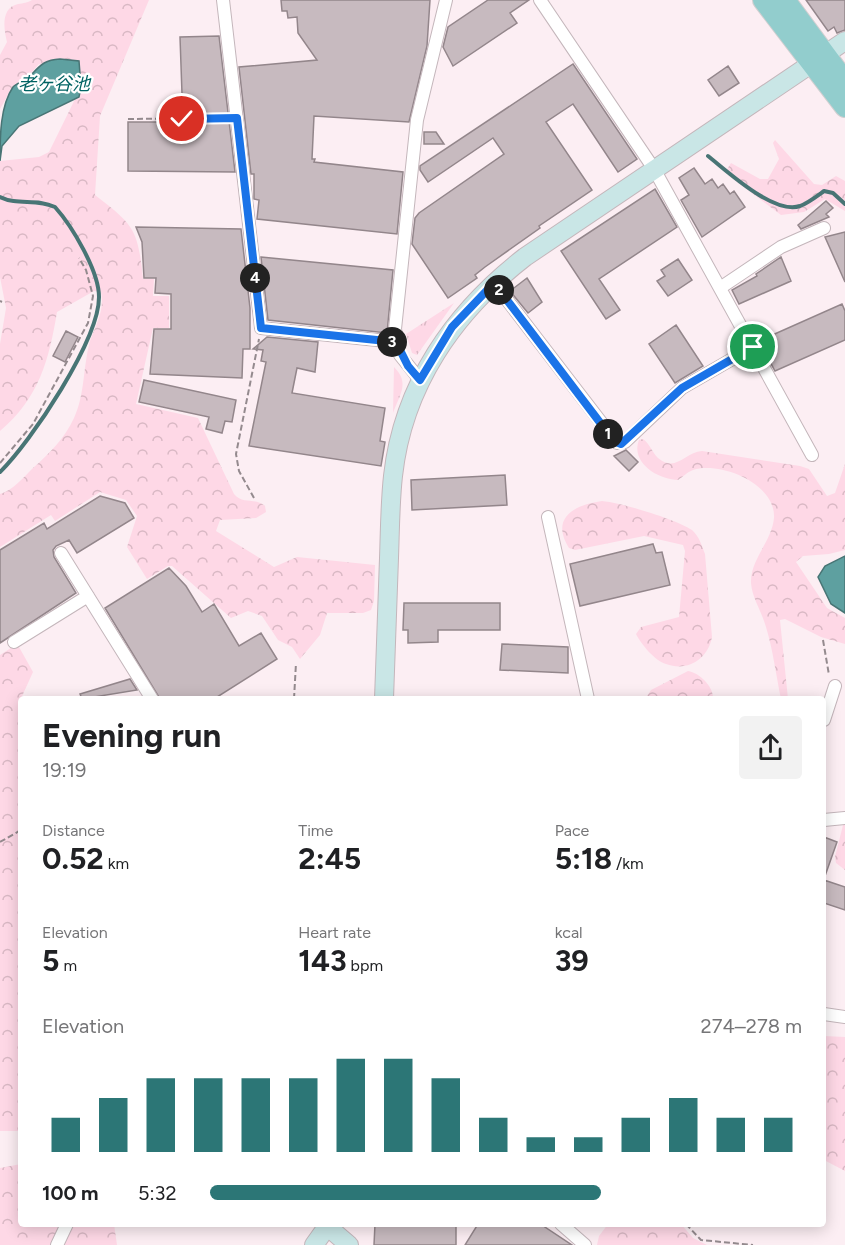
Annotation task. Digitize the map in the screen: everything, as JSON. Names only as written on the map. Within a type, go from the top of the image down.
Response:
[{"type":"main road","points":[[763,0],[818,59],[845,81]]},
{"type":"main road","points":[[785,0],[845,107]]},
{"type":"street","points":[[223,0],[261,328],[396,342]]},
{"type":"street","points":[[420,380],[408,366],[396,342],[394,329],[417,120],[446,0]]},
{"type":"street","points":[[540,0],[654,169],[813,455]]},
{"type":"street","points":[[384,696],[393,476],[403,427],[420,380],[452,327],[494,283],[542,245],[845,41]]},
{"type":"street","points":[[720,288],[781,247],[824,228]]},
{"type":"street","points":[[494,283],[617,443],[625,442],[682,388],[753,347]]},
{"type":"street","points":[[548,518],[587,696]]},
{"type":"street","points":[[62,553],[150,696]]},
{"type":"street","points":[[14,642],[88,596]]},
{"type":"street","points":[[826,714],[835,686]]},
{"type":"street","points":[[826,820],[845,818]]},
{"type":"street","points":[[826,1014],[845,1017]]},
{"type":"street","points":[[57,1245],[66,1227]]},
{"type":"street","points":[[314,1245],[325,1227]]},
{"type":"street","points":[[328,1227],[349,1245]]},
{"type":"street","points":[[564,1227],[585,1245]]},
{"type":"path","points":[[128,119],[237,118]]},
{"type":"path","points":[[0,463],[33,424],[88,323],[93,296],[86,270],[79,258]]},
{"type":"path","points":[[254,498],[239,471],[236,453],[261,328]]},
{"type":"path","points":[[823,640],[830,682],[835,686]]},
{"type":"path","points":[[294,696],[296,663]]},
{"type":"path","points":[[0,842],[18,832]]},
{"type":"path","points":[[689,1227],[701,1240],[753,1245]]},
{"type":"green space","points":[[32,0],[149,0],[100,116],[95,195],[118,214],[132,230],[139,249],[143,279],[154,279],[153,296],[169,296],[169,328],[153,328],[136,404],[198,418],[234,494],[241,499],[265,506],[266,512],[256,518],[220,520],[216,531],[274,567],[297,557],[375,565],[374,601],[371,610],[363,613],[327,613],[320,635],[300,659],[292,647],[278,640],[262,616],[248,611],[231,618],[172,566],[168,566],[147,579],[127,547],[137,516],[126,500],[100,492],[55,521],[51,515],[0,547],[0,494],[14,487],[45,457],[70,425],[78,409],[90,341],[102,305],[101,292],[94,291],[57,312],[46,362],[33,392],[0,431],[0,344],[6,308],[0,277],[0,161],[39,157],[49,152],[81,87],[39,64],[27,78],[12,88],[0,109],[0,55],[7,42],[4,26],[6,15],[12,6]]},
{"type":"green space","points":[[775,140],[814,184],[822,185],[836,176],[845,181],[845,211],[825,199],[804,212],[781,215],[729,176],[726,171],[731,163],[760,179],[768,179],[779,159],[773,143]]},
{"type":"green space","points":[[454,303],[417,355],[412,353],[406,334]]},
{"type":"green space","points":[[394,367],[402,378],[403,384],[393,413]]},
{"type":"green space","points":[[643,439],[658,458],[670,463],[702,451],[800,466],[809,469],[827,496],[835,493],[845,464],[845,550],[803,556],[796,562],[827,608],[845,618],[845,644],[821,637],[785,619],[780,620],[788,696],[780,696],[773,654],[751,583],[754,566],[769,535],[774,518],[772,506],[766,495],[757,485],[745,478],[718,469],[705,468],[691,471],[678,480],[663,477],[642,463],[637,448],[639,440]]},
{"type":"green space","points":[[602,501],[635,508],[674,521],[692,530],[698,538],[705,554],[712,637],[706,652],[696,662],[674,666],[662,662],[649,652],[636,634],[641,627],[679,617],[685,551],[683,545],[644,536],[575,550],[569,548],[562,529],[568,515],[582,506]]},
{"type":"green space","points":[[14,646],[19,647],[33,672],[22,696],[18,696],[18,1131],[0,1131],[0,655]]},
{"type":"green space","points":[[688,671],[705,681],[713,696],[647,696],[651,690]]},
{"type":"green space","points":[[843,825],[845,825],[845,870],[836,863],[835,857]]},
{"type":"green space","points":[[826,1036],[845,1037],[845,1171],[826,1161]]},
{"type":"green space","points":[[18,1165],[18,1227],[59,1227],[51,1245],[0,1245],[0,1168]]},
{"type":"green space","points":[[72,1227],[114,1227],[117,1245],[62,1245]]},
{"type":"green space","points":[[606,1227],[684,1227],[693,1238],[707,1245],[597,1245],[599,1236]]},
{"type":"water","name":"老ヶ谷池","points":[[60,59],[79,61],[81,87],[79,97],[19,126],[2,146],[0,161],[3,112],[13,87],[46,62]]},
{"type":"water","points":[[845,556],[845,613],[831,604],[818,577],[825,566]]},
{"type":"building","points":[[281,0],[430,0],[427,46],[409,122],[314,116],[312,159],[315,159],[314,162],[403,172],[397,234],[257,219],[259,200],[254,199],[254,174],[251,174],[239,67],[317,60],[298,33],[297,17],[288,18],[287,11],[282,11]]},
{"type":"building","points":[[488,0],[529,0],[510,13],[517,23],[453,66],[443,47],[448,27]]},
{"type":"building","points":[[806,0],[845,0],[845,30],[837,33],[834,27],[828,31]]},
{"type":"building","points":[[219,36],[235,172],[128,171],[128,122],[183,122],[180,37]]},
{"type":"building","points":[[573,64],[637,159],[618,172],[573,104],[546,122],[592,190],[539,226],[540,228],[475,275],[477,278],[448,298],[412,244],[415,218],[504,154],[493,138],[428,182],[420,166]]},
{"type":"building","points":[[728,66],[739,83],[719,96],[708,80]]},
{"type":"building","points":[[424,132],[436,132],[444,144],[424,144]]},
{"type":"building","points":[[694,168],[705,184],[712,179],[718,188],[723,184],[730,194],[734,191],[745,207],[702,237],[681,200],[689,195],[679,178]]},
{"type":"building","points":[[655,189],[677,227],[599,279],[620,310],[606,319],[561,251]]},
{"type":"building","points":[[826,201],[833,208],[826,214],[829,217],[801,229],[798,225]]},
{"type":"building","points":[[136,227],[241,229],[250,308],[250,349],[243,349],[242,378],[150,374],[154,329],[171,329],[171,294],[155,293],[156,278],[144,278],[142,242]]},
{"type":"building","points":[[845,232],[845,282],[825,237]]},
{"type":"building","points":[[261,257],[393,270],[387,333],[268,320]]},
{"type":"building","points":[[781,257],[791,281],[739,304],[732,290],[757,276],[756,274]]},
{"type":"building","points":[[678,259],[692,280],[668,296],[657,281],[665,276],[661,270]]},
{"type":"building","points":[[527,278],[542,302],[528,313],[510,291]]},
{"type":"building","points":[[842,304],[845,311],[845,340],[775,371],[759,341]]},
{"type":"building","points":[[676,325],[703,366],[675,383],[649,344]]},
{"type":"building","points":[[66,331],[78,337],[65,362],[53,356]]},
{"type":"building","points":[[267,337],[318,342],[315,372],[297,368],[292,393],[385,408],[380,441],[385,442],[381,466],[249,446],[266,362],[261,361],[263,350],[253,349]]},
{"type":"building","points":[[144,380],[236,400],[232,422],[225,421],[222,433],[206,429],[209,417],[139,402]]},
{"type":"building","points":[[626,450],[638,462],[629,471],[614,456]]},
{"type":"building","points":[[505,475],[507,505],[412,510],[411,480]]},
{"type":"building","points":[[100,496],[125,503],[134,518],[77,553],[69,540],[56,546],[53,550],[54,557],[76,593],[0,643],[0,550],[44,523],[47,529]]},
{"type":"building","points":[[653,544],[656,553],[662,552],[670,585],[580,606],[570,564]]},
{"type":"building","points":[[169,568],[186,586],[202,612],[214,604],[239,646],[261,633],[277,659],[219,696],[158,696],[105,608]]},
{"type":"building","points":[[404,603],[500,603],[500,630],[438,630],[438,642],[408,643],[408,630],[403,630]]},
{"type":"building","points":[[502,644],[568,647],[568,673],[500,670]]},
{"type":"building","points":[[130,679],[137,690],[100,696],[81,696],[80,694]]},
{"type":"building","points":[[826,838],[837,842],[826,873]]},
{"type":"building","points":[[826,881],[845,887],[845,910],[826,904]]},
{"type":"building","points":[[375,1227],[456,1227],[456,1245],[374,1245]]},
{"type":"building","points":[[476,1227],[545,1227],[572,1245],[465,1245]]},
{"type":"waterway","points":[[708,156],[751,190],[777,204],[789,207],[800,206],[824,191],[833,193],[845,204]]},
{"type":"waterway","points":[[0,197],[55,207],[69,225],[90,262],[99,297],[96,316],[76,363],[29,438],[0,472]]},
{"type":"route","points":[[182,119],[237,118],[261,328],[396,342],[400,355],[420,380],[452,327],[479,296],[494,283],[614,441],[621,444],[682,388],[753,347]]}]
